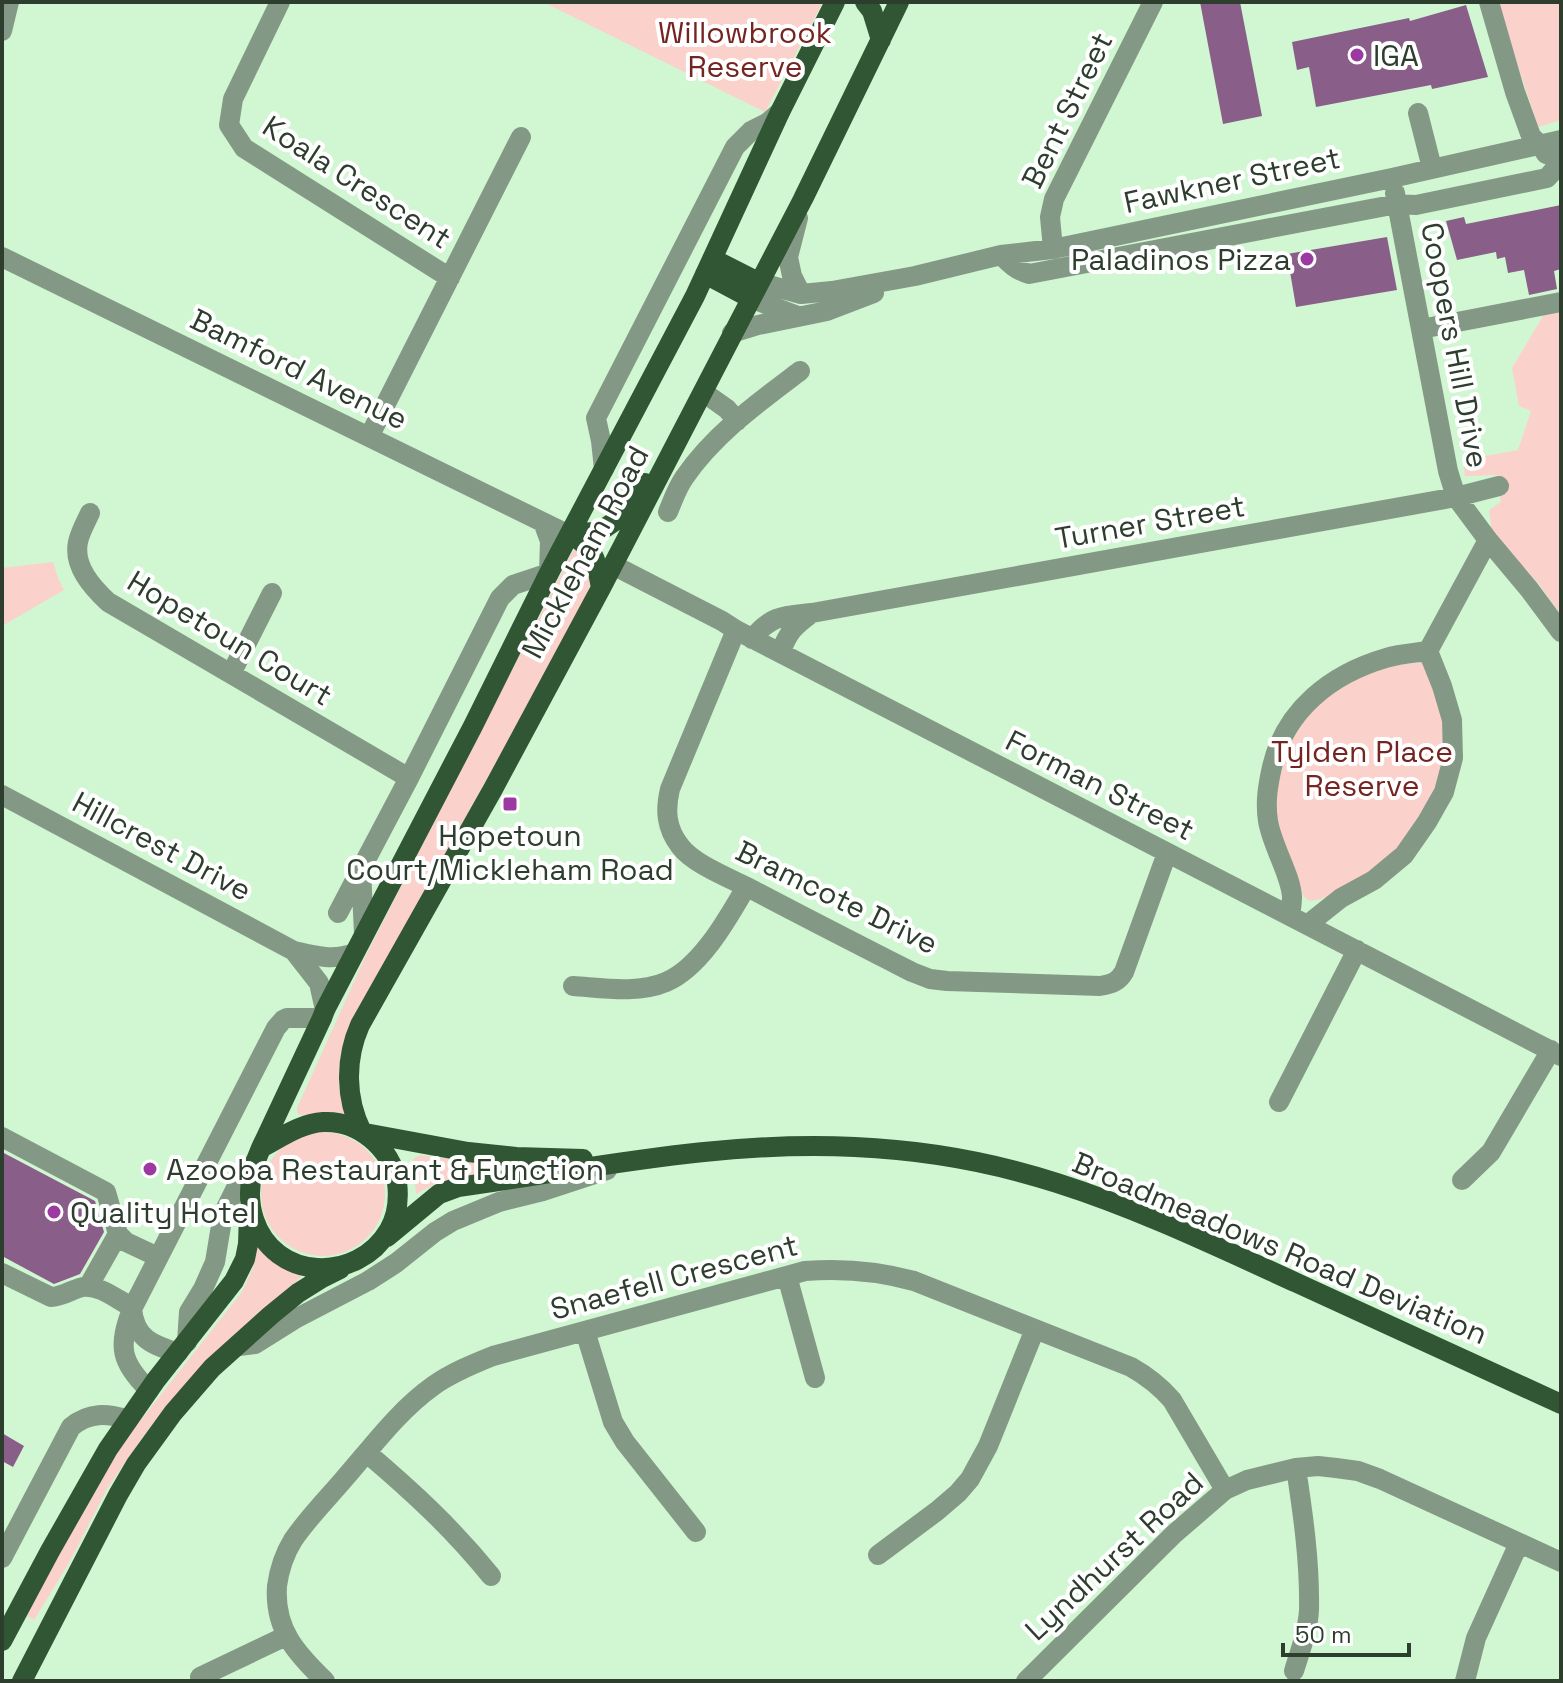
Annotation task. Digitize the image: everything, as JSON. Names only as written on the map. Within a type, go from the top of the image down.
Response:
[{"type":"main road","name":"Mickleham Road","points":[[258,1155],[323,1014],[709,267],[780,112],[835,2]]},
{"type":"main road","points":[[865,2],[878,24],[881,40]]},
{"type":"main road","name":"Mickleham Road","points":[[363,1132],[357,1120],[348,1071],[360,1025],[493,789],[601,588],[803,199],[899,2]]},
{"type":"main road","points":[[709,267],[754,290]]},
{"type":"main road","points":[[570,533],[599,532],[618,519],[675,445]]},
{"type":"main road","points":[[570,533],[590,548],[601,588]]},
{"type":"main road","points":[[2,1641],[90,1478],[149,1390],[234,1281],[245,1259],[248,1244],[249,1198],[258,1155],[304,1126],[323,1122],[343,1124],[363,1132],[380,1147],[391,1164],[397,1183],[393,1223],[382,1241],[368,1254],[298,1293],[212,1368],[192,1390],[136,1464],[22,1681]]},
{"type":"main road","name":"Broadmeadows Road Deviation","points":[[363,1132],[442,1148],[516,1157],[636,1161]]},
{"type":"main road","name":"Broadmeadows Road Deviation","points":[[382,1241],[439,1194],[458,1187],[636,1161],[762,1147],[853,1146],[951,1157],[1009,1169],[1068,1187],[1152,1219],[1561,1404]]},
{"type":"main road","points":[[249,1198],[254,1221],[266,1241],[283,1257],[304,1266],[328,1269],[351,1264]]},
{"type":"street","points":[[2,31],[9,2]]},
{"type":"street","name":"Koala Crescent","points":[[280,2],[233,99],[229,125],[244,148],[450,278]]},
{"type":"street","name":"Bent Street","points":[[1053,249],[1050,217],[1054,199],[1153,2]]},
{"type":"street","points":[[1001,255],[1012,266],[1029,274],[1397,204],[1416,205],[1547,178],[1553,173],[1554,144],[1531,136],[1489,2]]},
{"type":"street","name":"Mickleham Road","points":[[604,469],[596,418],[735,147],[751,131],[780,112]]},
{"type":"street","points":[[1418,113],[1432,168]]},
{"type":"street","points":[[369,437],[521,137]]},
{"type":"street","name":"Fawkner Street","points":[[754,290],[801,294],[915,276],[1001,255],[1053,249],[1554,144]]},
{"type":"street","name":"Coopers Hill Drive","points":[[1392,178],[1448,471],[1456,497],[1561,632]]},
{"type":"street","points":[[801,294],[792,276],[788,257],[803,199]]},
{"type":"street","name":"Bamford Avenue","points":[[2,257],[570,533]]},
{"type":"street","name":"Fawkner Street","points":[[732,333],[827,311],[915,276]]},
{"type":"street","points":[[754,290],[802,317]]},
{"type":"street","points":[[1421,329],[1561,302]]},
{"type":"street","points":[[668,512],[685,476],[707,449],[800,371]]},
{"type":"street","points":[[703,392],[727,409],[737,421]]},
{"type":"street","name":"Turner Street","points":[[744,635],[781,617],[1456,497],[1499,486]]},
{"type":"street","name":"Hopetoun Court","points":[[90,513],[77,544],[79,563],[90,586],[108,602],[409,778]]},
{"type":"street","points":[[543,522],[550,541],[549,573]]},
{"type":"street","points":[[1428,651],[1488,540]]},
{"type":"street","name":"Forman Street","points":[[613,565],[1556,1053]]},
{"type":"street","name":"Mickleham Road","points":[[359,944],[361,869],[500,598],[513,585],[549,573]]},
{"type":"street","points":[[231,674],[272,593]]},
{"type":"street","points":[[780,653],[793,627],[812,613]]},
{"type":"street","name":"Bramcote Drive","points":[[744,635],[670,789],[666,805],[667,822],[682,849],[746,887],[930,979],[1100,986],[1113,984],[1124,972],[1167,853]]},
{"type":"street","points":[[1428,651],[1452,720],[1453,758],[1444,792],[1404,855],[1374,880],[1298,920],[1270,832],[1267,790],[1275,753],[1286,729],[1318,691],[1343,675],[1386,658],[1428,651]]},
{"type":"street","name":"Hillcrest Drive","points":[[2,795],[294,951],[334,958],[343,957],[359,944]]},
{"type":"street","points":[[338,913],[361,869]]},
{"type":"street","points":[[573,986],[632,989],[666,982],[698,957],[746,887]]},
{"type":"street","points":[[1279,1102],[1357,950]]},
{"type":"street","name":"Hillcrest Drive","points":[[294,951],[319,983],[323,1014]]},
{"type":"street","points":[[149,1390],[134,1376],[123,1351],[124,1330],[132,1308],[276,1028],[287,1018],[323,1014]]},
{"type":"street","points":[[1462,1180],[1491,1152],[1556,1053]]},
{"type":"street","points":[[2,1137],[106,1192],[118,1234],[126,1242],[158,1257]]},
{"type":"street","points":[[132,1308],[133,1320],[140,1334],[156,1346],[183,1348],[189,1312],[215,1262],[223,1214],[258,1155]]},
{"type":"street","points":[[239,1346],[255,1344],[368,1281],[435,1232],[464,1216],[499,1202],[636,1161]]},
{"type":"street","points":[[88,1287],[118,1234]]},
{"type":"street","name":"Snaefell Crescent","points":[[325,1681],[296,1652],[286,1636],[280,1616],[279,1575],[289,1549],[303,1527],[414,1402],[450,1375],[493,1356],[805,1271],[842,1269],[893,1275],[1131,1367],[1161,1387],[1172,1400],[1225,1490]]},
{"type":"street","points":[[2,1273],[51,1297],[88,1287],[100,1290],[132,1308]]},
{"type":"street","points":[[787,1276],[815,1378]]},
{"type":"street","points":[[878,1555],[937,1511],[970,1479],[988,1446],[1035,1329]]},
{"type":"street","points":[[585,1331],[613,1422],[625,1442],[696,1532]]},
{"type":"street","points":[[2,1558],[8,1534],[71,1427],[89,1416],[111,1414],[128,1420]]},
{"type":"street","points":[[367,1453],[419,1498],[462,1541],[491,1576]]},
{"type":"street","name":"Lyndhurst Road","points":[[1026,1681],[1174,1534],[1225,1490],[1247,1480],[1296,1468],[1318,1466],[1358,1471],[1561,1562]]},
{"type":"street","points":[[1294,1671],[1309,1611],[1296,1468]]},
{"type":"street","points":[[1465,1681],[1476,1638],[1519,1543]]},
{"type":"street","points":[[200,1677],[286,1636]]},
{"type":"green space","name":"Willowbrook Reserve","points":[[543,2],[823,2],[765,112]]},
{"type":"green space","points":[[1497,2],[1561,2],[1561,120],[1538,127]]},
{"type":"green space","points":[[1561,295],[1561,615],[1538,583],[1492,533],[1489,510],[1501,502],[1497,475],[1465,476],[1463,460],[1518,450],[1531,411],[1519,406],[1512,368],[1547,309]]},
{"type":"green space","points":[[575,549],[584,553],[591,581],[587,595],[345,1039],[339,1087],[346,1117],[299,1115],[297,1108],[366,955]]},
{"type":"green space","points":[[53,562],[64,590],[2,626],[2,568]]},
{"type":"green space","name":"Tylden Place Reserve","points":[[1423,662],[1444,715],[1445,768],[1414,834],[1362,880],[1310,901],[1304,897],[1289,866],[1274,808],[1285,745],[1320,698],[1371,668]]},
{"type":"green space","points":[[323,1132],[347,1137],[367,1150],[380,1170],[385,1194],[380,1218],[367,1238],[347,1251],[323,1256],[299,1251],[279,1238],[266,1218],[261,1194],[266,1170],[279,1150],[299,1137]]},
{"type":"green space","points":[[420,1155],[515,1168],[435,1184],[416,1194],[413,1162]]},
{"type":"green space","points":[[258,1244],[302,1273],[302,1276],[165,1407],[107,1489],[69,1563],[34,1620],[27,1616],[80,1511],[122,1444],[242,1292],[253,1268]]},
{"type":"building","points":[[1200,2],[1240,2],[1262,116],[1223,124]]},
{"type":"building","name":"IGA","points":[[1466,5],[1488,77],[1316,107],[1309,67],[1297,70],[1292,42],[1409,18],[1410,21]]},
{"type":"building","points":[[1561,205],[1561,269],[1554,271],[1557,289],[1529,295],[1524,270],[1508,273],[1505,257],[1497,259],[1496,252],[1457,260],[1446,221],[1464,217],[1466,224]]},
{"type":"building","points":[[1387,237],[1397,290],[1296,307],[1287,254]]},
{"type":"building","name":"Quality Hotel","points":[[2,1152],[95,1201],[104,1232],[80,1274],[54,1284],[2,1256]]},
{"type":"building","points":[[2,1433],[24,1446],[13,1467],[2,1461]]},
{"type":"place","name":"IGA","points":[[1357,55]]},
{"type":"place","name":"Paladinos Pizza","points":[[1307,259]]},
{"type":"place","name":"Hopetoun Court/Mickleham Road","points":[[510,804]]},
{"type":"place","name":"Azooba Restaurant & Function","points":[[150,1169]]},
{"type":"place","name":"Quality Hotel","points":[[54,1212]]}]
